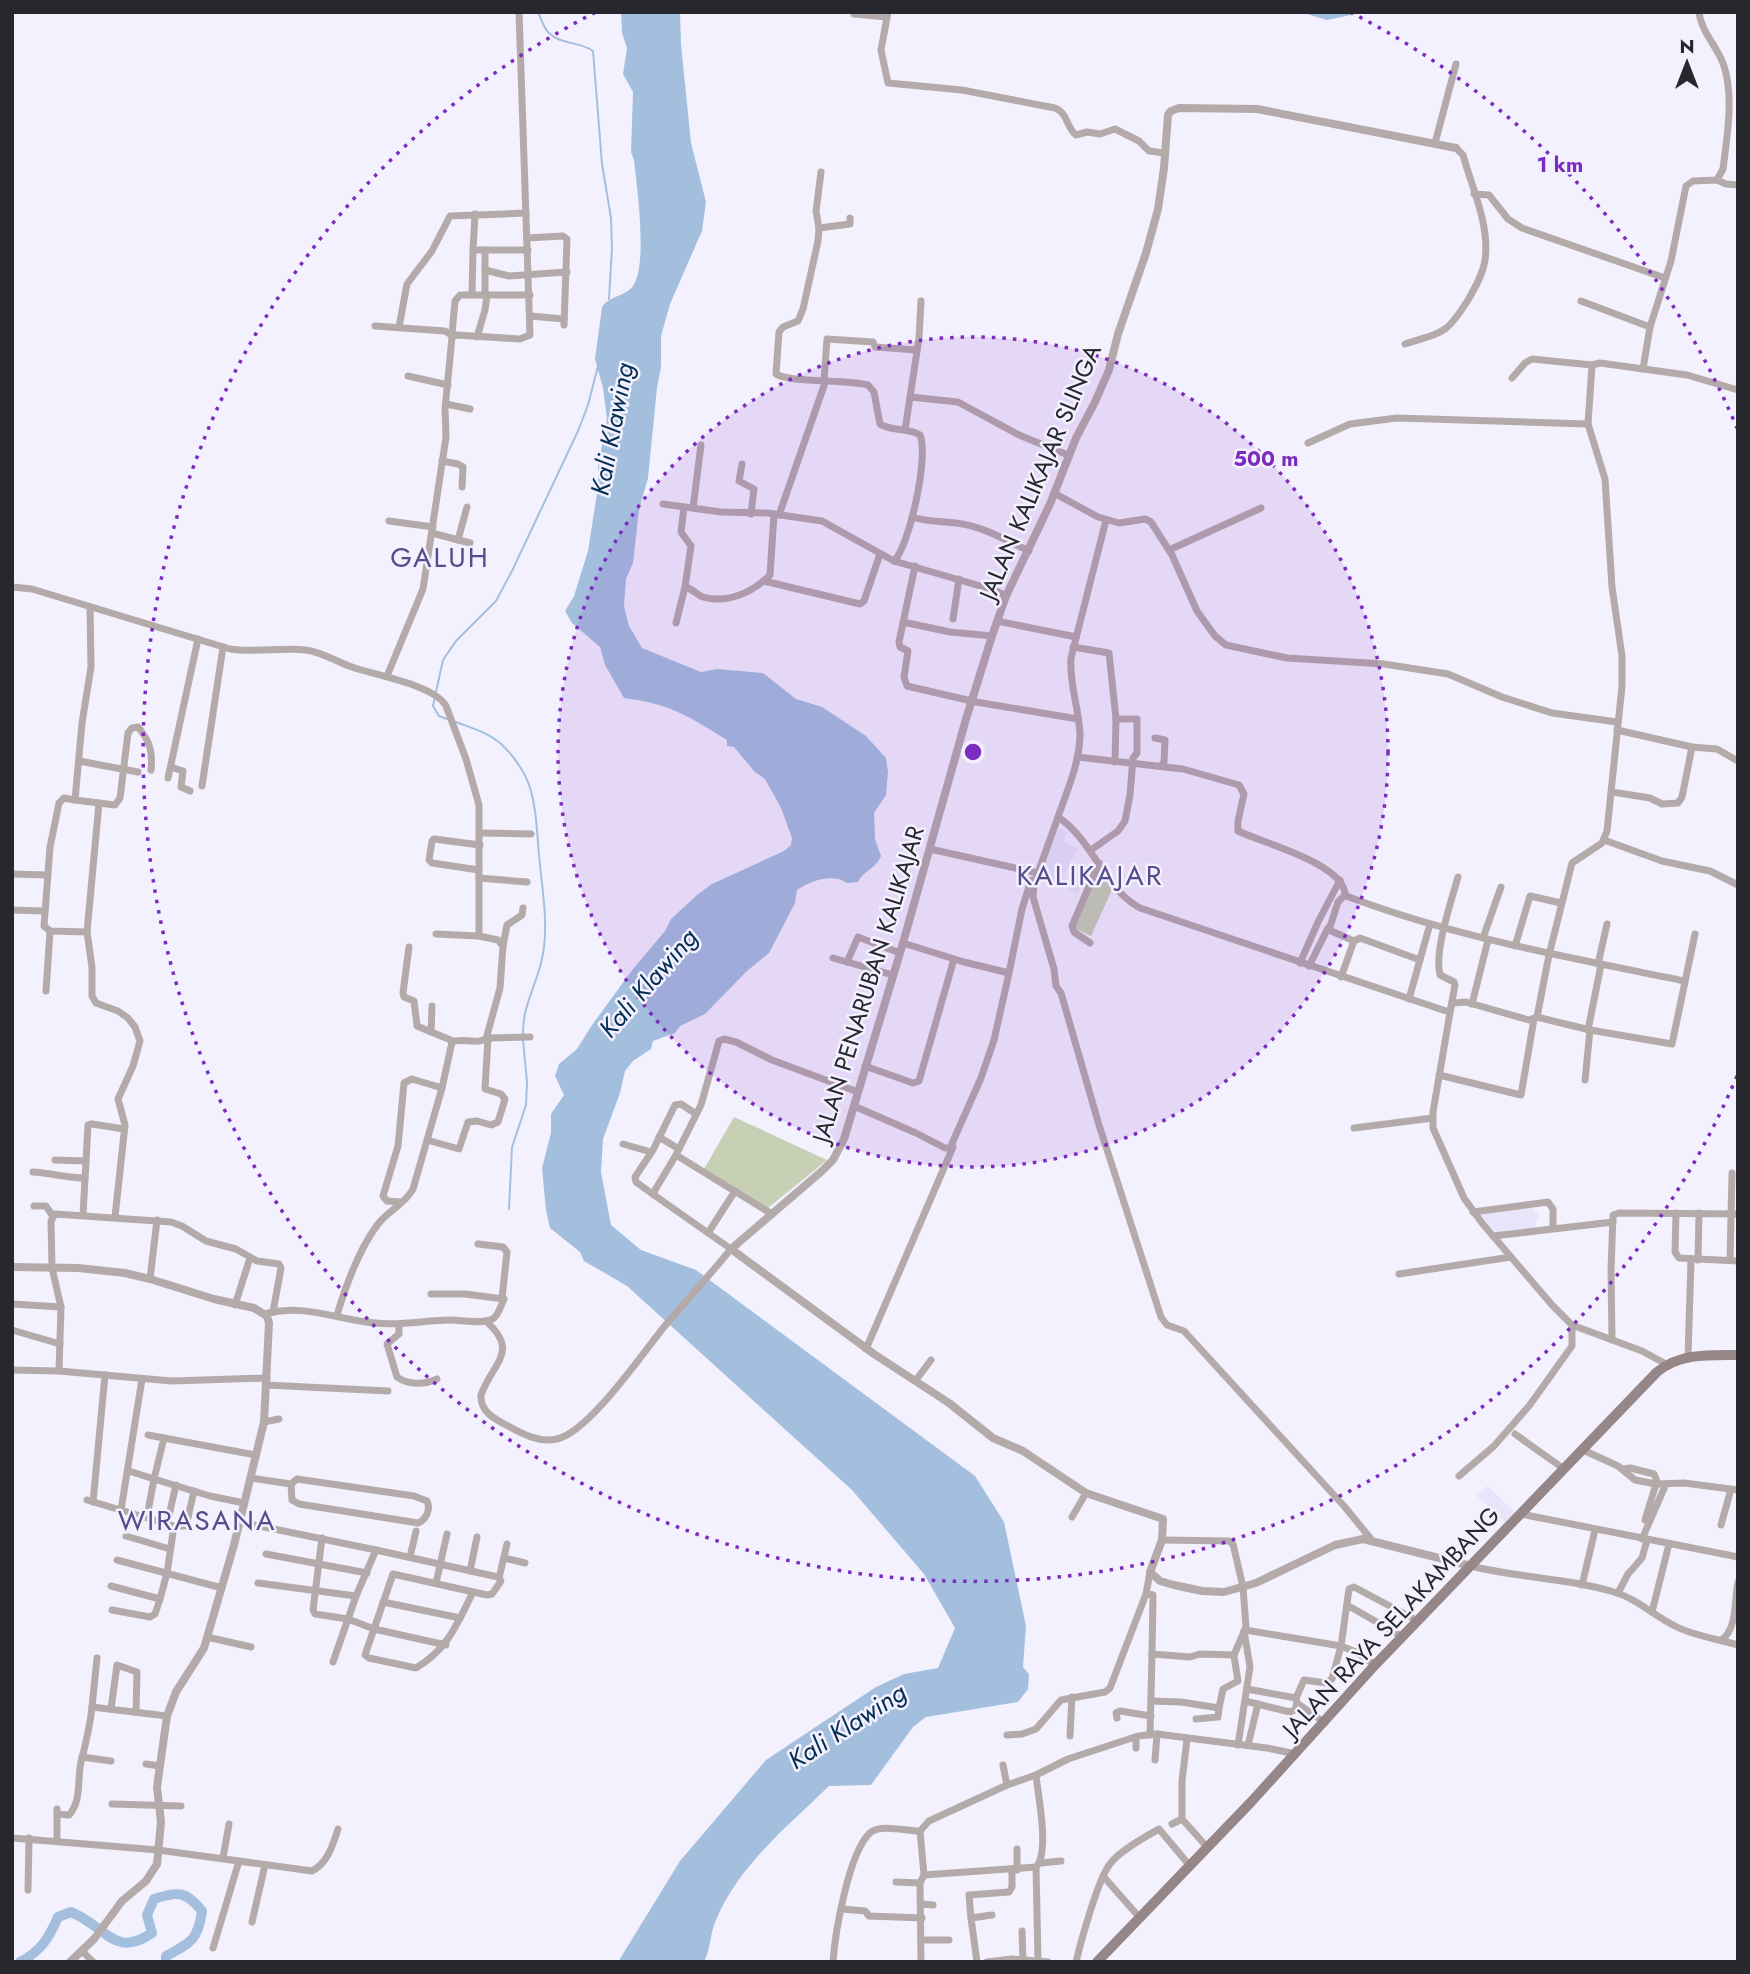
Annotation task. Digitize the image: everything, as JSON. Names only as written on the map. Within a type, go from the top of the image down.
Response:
[{"type":"main road","name":"JALAN RAYA SELAKAMBANG","points":[[1097,1962],[1296,1754],[1375,1665],[1667,1364],[1688,1357],[1738,1355]]},
{"type":"street","points":[[375,326],[477,337],[527,338],[530,335],[519,12]]},
{"type":"street","points":[[1699,12],[1701,23],[1723,62],[1727,83],[1726,149],[1723,169],[1717,180]]},
{"type":"street","points":[[854,13],[887,15],[881,50],[888,83],[962,90],[1055,108],[1065,115],[1070,129],[1076,135],[1087,132],[1100,134],[1115,128],[1139,141],[1149,151],[1166,153]]},
{"type":"street","points":[[1435,143],[1456,64]]},
{"type":"street","name":"JALAN KALIKAJAR SLINGA","points":[[972,701],[1006,596],[1029,551],[1068,456],[1109,370],[1158,209],[1168,115],[1174,109],[1199,107],[1257,109],[1456,148]]},
{"type":"street","points":[[1405,344],[1434,335],[1453,325],[1485,262],[1484,227],[1463,155],[1456,148]]},
{"type":"street","points":[[821,172],[816,211],[819,228],[801,315],[798,321],[783,327],[779,332],[776,374],[790,379],[868,385],[874,392],[880,424],[886,428],[915,432],[922,441],[912,517],[903,549],[894,561]]},
{"type":"street","points":[[1643,369],[1650,327],[1672,254],[1686,186],[1693,181],[1717,180],[1738,185]]},
{"type":"street","points":[[1474,194],[1488,194],[1508,219],[1522,228],[1665,278]]},
{"type":"street","points":[[399,327],[407,284],[432,251],[449,217],[526,213]]},
{"type":"street","points":[[472,295],[474,214]]},
{"type":"street","points":[[819,228],[850,224],[850,218]]},
{"type":"street","points":[[527,238],[566,236],[564,322],[530,316]]},
{"type":"street","points":[[473,250],[528,250]]},
{"type":"street","points":[[477,337],[485,310],[485,250]]},
{"type":"street","points":[[485,270],[509,276],[567,272]]},
{"type":"street","points":[[387,676],[421,595],[447,429],[446,404],[457,298],[472,295],[530,295]]},
{"type":"street","points":[[905,430],[921,301]]},
{"type":"street","points":[[1581,302],[1650,327]]},
{"type":"street","points":[[685,587],[694,589],[701,597],[717,599],[744,595],[770,575],[777,514],[825,380],[827,339],[873,342],[875,347],[917,350]]},
{"type":"street","points":[[1512,378],[1532,359],[1592,365],[1600,363],[1687,374],[1738,390]]},
{"type":"street","points":[[1439,1075],[1521,1095],[1535,1018],[1572,863],[1604,840],[1609,821],[1622,665],[1612,587],[1608,497],[1603,470],[1588,424],[1592,365]]},
{"type":"street","points":[[408,376],[448,385]]},
{"type":"street","points":[[910,397],[958,402],[1019,435],[1068,456]]},
{"type":"street","points":[[446,404],[470,409]]},
{"type":"street","points":[[1308,443],[1350,424],[1397,418],[1588,424]]},
{"type":"street","points":[[693,508],[701,446]]},
{"type":"street","points":[[442,461],[463,467],[462,487]]},
{"type":"street","points":[[743,464],[738,481],[754,489],[751,514]]},
{"type":"street","points":[[1054,493],[1084,512],[1106,520],[1119,523],[1145,519],[1153,524],[1169,550],[1197,611],[1226,645],[1287,658],[1384,664],[1448,674],[1502,697],[1552,713],[1617,726],[1692,747],[1717,750],[1738,761]]},
{"type":"street","points":[[663,504],[814,519],[831,524],[894,561],[959,579],[1006,596]]},
{"type":"street","points":[[458,540],[467,507]]},
{"type":"street","points":[[676,623],[691,546],[681,532],[684,507]]},
{"type":"street","points":[[1169,550],[1261,508]]},
{"type":"street","points":[[912,517],[933,522],[960,523],[1000,536],[1029,551]]},
{"type":"street","points":[[866,1349],[986,1065],[1022,909],[1058,817],[1077,757],[1077,719],[1071,680],[1073,647],[1106,520]]},
{"type":"street","points":[[389,521],[433,530],[470,543]]},
{"type":"street","points":[[764,581],[860,604],[864,601],[880,554]]},
{"type":"street","points":[[915,566],[899,645],[908,651],[904,677],[906,686],[972,701],[1077,719]]},
{"type":"street","points":[[953,619],[959,579]]},
{"type":"street","points":[[12,587],[32,589],[223,647],[251,652],[305,650],[360,670],[387,676],[443,701],[479,806],[479,936]]},
{"type":"street","points":[[75,800],[91,667],[90,607]]},
{"type":"street","points":[[997,621],[1076,637]]},
{"type":"street","points":[[903,622],[950,632],[992,636]]},
{"type":"street","points":[[168,778],[198,639]]},
{"type":"street","points":[[202,786],[223,647]]},
{"type":"street","points":[[1073,647],[1109,653],[1116,719],[1115,762]]},
{"type":"street","name":"JALAN PENARUBAN KALIKAJAR","points":[[731,1249],[833,1160],[844,1139],[972,701]]},
{"type":"street","points":[[1091,850],[1125,821],[1132,764],[1137,753],[1137,719],[1116,719]]},
{"type":"street","points":[[87,932],[50,931],[44,926],[50,847],[59,803],[64,798],[112,806],[118,803],[128,733],[136,727],[149,742],[153,756],[150,770]]},
{"type":"street","points":[[1155,738],[1165,740],[1164,762],[1161,766]]},
{"type":"street","points":[[1612,792],[1650,797],[1662,804],[1678,803],[1682,797],[1692,747]]},
{"type":"street","points":[[1077,757],[1183,769],[1239,785],[1244,793],[1238,831],[1318,865],[1340,880],[1345,888],[1345,895]]},
{"type":"street","points":[[79,761],[138,772]]},
{"type":"street","points":[[171,767],[183,771],[181,787],[190,791]]},
{"type":"street","points":[[99,803],[87,932],[93,1000],[123,1013],[135,1027],[140,1041],[133,1066],[118,1099],[124,1129],[115,1217]]},
{"type":"street","points":[[1058,817],[1075,831],[1091,850],[1117,890],[1140,908],[1341,977],[1450,1009]]},
{"type":"street","points":[[480,833],[531,834]]},
{"type":"street","points":[[480,845],[434,839],[429,860],[479,874],[527,882]]},
{"type":"street","points":[[1604,840],[1662,861],[1710,871],[1738,885]]},
{"type":"street","points":[[930,849],[1036,872]]},
{"type":"street","points":[[1090,943],[1072,928],[1098,863]]},
{"type":"street","points":[[1036,872],[1033,897],[1054,969],[1056,986],[1061,993],[1099,1125],[1163,1321],[1184,1332],[1371,1539]]},
{"type":"street","points":[[12,874],[47,875]]},
{"type":"street","points":[[1458,877],[1444,928],[1439,973],[1455,985],[1433,1118],[1433,1128],[1440,1147],[1473,1212],[1572,1325],[1642,1351],[1667,1364]]},
{"type":"street","points":[[1300,963],[1340,880]]},
{"type":"street","points":[[1472,1004],[1501,887]]},
{"type":"street","points":[[1345,895],[1430,924],[1549,955],[1685,981]]},
{"type":"street","points":[[1309,966],[1340,899],[1345,895]]},
{"type":"street","points":[[1515,946],[1530,896],[1561,903]]},
{"type":"street","points":[[427,1140],[459,1149],[468,1122],[477,1121],[491,1125],[498,1122],[505,1097],[485,1089],[488,1037],[500,988],[503,946],[508,925],[522,915],[523,908]]},
{"type":"street","points":[[12,910],[44,911]]},
{"type":"street","points":[[1409,999],[1430,924]]},
{"type":"street","points":[[1585,1080],[1589,1030],[1607,924]]},
{"type":"street","points":[[1328,928],[1354,941]]},
{"type":"street","points":[[46,991],[50,931]]},
{"type":"street","points":[[436,934],[479,936],[498,940],[503,946]]},
{"type":"street","points":[[1450,1009],[1459,1002],[1472,1004],[1589,1030],[1672,1044],[1695,934]]},
{"type":"street","points":[[847,962],[858,937],[900,953]]},
{"type":"street","points":[[1341,977],[1354,941],[1360,938],[1420,960]]},
{"type":"street","points":[[903,943],[1009,973]]},
{"type":"street","points":[[409,947],[403,995],[414,1001],[417,1026],[453,1041],[480,1042],[488,1037],[530,1037]]},
{"type":"street","points":[[833,958],[893,975]]},
{"type":"street","points":[[865,1066],[913,1083],[919,1082],[954,959]]},
{"type":"street","points":[[431,1032],[432,1006]]},
{"type":"street","points":[[654,1195],[654,1190],[678,1152],[704,1098],[718,1045],[722,1040],[736,1042],[772,1060],[858,1092]]},
{"type":"street","points":[[337,1315],[372,1232],[414,1189],[453,1041]]},
{"type":"street","points":[[401,1202],[387,1201],[383,1196],[398,1146],[404,1083],[412,1079],[442,1088]]},
{"type":"street","points":[[696,1114],[681,1104],[675,1105],[635,1179],[647,1192],[731,1249],[866,1349],[949,1403],[993,1438],[1023,1451],[1086,1493],[1160,1517],[1164,1523],[1162,1540],[1151,1574],[1150,1595],[1151,1716],[1155,1760]]},
{"type":"street","points":[[853,1106],[945,1148],[953,1146]]},
{"type":"street","points":[[1354,1128],[1433,1118]]},
{"type":"street","points":[[83,1215],[89,1124],[124,1129]]},
{"type":"street","points":[[659,1137],[772,1214]]},
{"type":"street","points":[[622,1144],[651,1152]]},
{"type":"street","points":[[55,1160],[86,1161]]},
{"type":"street","points":[[33,1172],[85,1178]]},
{"type":"street","points":[[1676,1213],[1676,1255],[1682,1259],[1734,1261],[1732,1172]]},
{"type":"street","points":[[708,1234],[735,1191]]},
{"type":"street","points":[[1473,1212],[1548,1202],[1553,1209],[1553,1228]]},
{"type":"street","points":[[34,1206],[46,1206],[52,1215],[52,1268],[61,1307],[59,1371]]},
{"type":"street","points":[[1688,1357],[1699,1213]]},
{"type":"street","points":[[1612,1340],[1614,1215],[1734,1213]]},
{"type":"street","points":[[52,1215],[177,1223],[206,1241],[236,1249],[250,1258],[281,1266],[268,1313],[264,1422],[240,1522],[208,1637],[200,1655],[176,1692],[167,1716],[157,1787],[161,1822],[157,1864],[152,1874],[122,1901],[94,1939],[70,1962]]},
{"type":"street","points":[[150,1279],[157,1220]]},
{"type":"street","points":[[1493,1236],[1613,1222]]},
{"type":"street","points":[[12,1267],[104,1270],[150,1279],[268,1313],[307,1311],[364,1322],[399,1324],[434,1320],[486,1321],[495,1316],[504,1300],[502,1298],[507,1252],[503,1247],[478,1244]]},
{"type":"street","points":[[486,1321],[499,1334],[503,1347],[502,1357],[481,1395],[484,1409],[492,1417],[526,1436],[547,1440],[568,1435],[590,1416],[731,1249]]},
{"type":"street","points":[[1399,1274],[1511,1257]]},
{"type":"street","points":[[235,1304],[250,1258]]},
{"type":"street","points":[[431,1294],[502,1298]]},
{"type":"street","points":[[12,1304],[61,1307]]},
{"type":"street","points":[[399,1324],[399,1334],[387,1344],[397,1377],[416,1383],[437,1379]]},
{"type":"street","points":[[1459,1476],[1494,1446],[1529,1406],[1572,1346],[1572,1325]]},
{"type":"street","points":[[12,1331],[60,1344]]},
{"type":"street","points":[[916,1380],[931,1360]]},
{"type":"street","points":[[12,1370],[59,1371],[142,1379],[267,1381],[388,1391]]},
{"type":"street","points":[[105,1375],[90,1501],[171,1525],[186,1526],[194,1491]]},
{"type":"street","points":[[121,1510],[142,1379]]},
{"type":"street","points":[[264,1422],[279,1419]]},
{"type":"street","points":[[1515,1434],[1564,1469]]},
{"type":"street","points":[[148,1436],[256,1455]]},
{"type":"street","points":[[147,1517],[163,1438]]},
{"type":"street","points":[[1583,1450],[1623,1469],[1635,1480],[1734,1489],[1721,1525]]},
{"type":"street","points":[[129,1471],[244,1503]]},
{"type":"street","points":[[250,1478],[292,1484]]},
{"type":"street","points":[[295,1480],[304,1480],[414,1496],[427,1501],[428,1510],[425,1519],[418,1523],[295,1503],[292,1500],[292,1484],[295,1480]]},
{"type":"street","points":[[1618,1593],[1628,1574],[1642,1558],[1643,1539],[1660,1484]]},
{"type":"street","points":[[112,1610],[150,1617],[155,1614],[167,1573],[176,1485]]},
{"type":"street","points":[[1072,1517],[1086,1493]]},
{"type":"street","points":[[1521,1514],[1738,1557]]},
{"type":"street","points":[[240,1522],[499,1578]]},
{"type":"street","points":[[1582,1585],[1595,1530]]},
{"type":"street","points":[[410,1557],[416,1531]]},
{"type":"street","points":[[436,1583],[447,1534]]},
{"type":"street","points":[[126,1536],[170,1549]]},
{"type":"street","points":[[470,1571],[477,1537]]},
{"type":"street","points":[[321,1538],[313,1609],[315,1614],[348,1619],[374,1629],[446,1645]]},
{"type":"street","points":[[1151,1574],[1166,1583],[1202,1591],[1224,1592],[1256,1583],[1335,1545],[1351,1540],[1371,1539],[1496,1572],[1531,1575],[1618,1593],[1678,1628],[1738,1645]]},
{"type":"street","points":[[1162,1540],[1231,1541],[1243,1587],[1250,1667],[1238,1745]]},
{"type":"street","points":[[474,1592],[446,1645],[416,1668],[365,1655],[393,1574],[492,1594],[501,1583],[499,1578],[507,1544]]},
{"type":"street","points":[[1652,1612],[1669,1544]]},
{"type":"street","points":[[333,1662],[356,1596],[376,1550]]},
{"type":"street","points":[[266,1553],[367,1573]]},
{"type":"street","points":[[504,1558],[525,1563]]},
{"type":"street","points":[[117,1560],[222,1588]]},
{"type":"street","points":[[1722,1640],[1728,1634],[1732,1623],[1738,1581]]},
{"type":"street","points":[[258,1583],[356,1596]]},
{"type":"street","points":[[111,1586],[160,1599]]},
{"type":"street","points":[[1245,1700],[1290,1712],[1295,1710],[1304,1680],[1326,1683],[1332,1679],[1341,1646],[1349,1589],[1354,1587],[1418,1621]]},
{"type":"street","points":[[1007,1735],[1036,1729],[1057,1703],[1072,1696],[1105,1692],[1110,1688],[1150,1595]]},
{"type":"street","points":[[383,1602],[460,1618]]},
{"type":"street","points":[[1347,1605],[1402,1637]]},
{"type":"street","points":[[1245,1630],[1341,1646],[1375,1665]]},
{"type":"street","points":[[1196,1718],[1218,1717],[1223,1689],[1238,1681],[1234,1656],[1245,1630]]},
{"type":"street","points":[[208,1637],[251,1647]]},
{"type":"street","points":[[1152,1654],[1234,1656]]},
{"type":"street","points":[[57,1840],[57,1812],[69,1815],[72,1812],[80,1786],[97,1658]]},
{"type":"street","points":[[111,1709],[117,1665],[137,1672],[136,1712]]},
{"type":"street","points":[[1247,1689],[1296,1701],[1325,1723]]},
{"type":"street","points":[[1070,1736],[1072,1696]]},
{"type":"street","points":[[1151,1701],[1219,1708]]},
{"type":"street","points":[[1248,1745],[1258,1704]]},
{"type":"street","points":[[92,1707],[167,1716]]},
{"type":"street","points":[[1117,1718],[1116,1713],[1120,1711],[1151,1716]]},
{"type":"street","points":[[833,1962],[849,1873],[863,1843],[872,1832],[885,1829],[920,1831],[929,1822],[1007,1785],[1036,1775],[1068,1759],[1136,1737],[1153,1735],[1248,1745],[1296,1754]]},
{"type":"street","points":[[1136,1737],[1136,1748]]},
{"type":"street","points":[[1187,1739],[1182,1781],[1182,1819],[1207,1847]]},
{"type":"street","points":[[82,1758],[111,1760]]},
{"type":"street","points":[[146,1764],[160,1766]]},
{"type":"street","points":[[1003,1765],[1007,1785]]},
{"type":"street","points":[[1036,1775],[1043,1849],[1038,1865],[1038,1960]]},
{"type":"street","points":[[112,1804],[181,1807]]},
{"type":"street","points":[[1172,1824],[1182,1819]]},
{"type":"street","points":[[223,1858],[229,1824]]},
{"type":"street","points":[[12,1838],[159,1850],[305,1871],[317,1869],[327,1856],[338,1829]]},
{"type":"street","points":[[1076,1962],[1103,1876],[1119,1855],[1158,1829],[1190,1866]]},
{"type":"street","points":[[920,1831],[924,1875],[920,1883],[921,1962]]},
{"type":"street","points":[[28,1890],[30,1838]]},
{"type":"street","points":[[977,1962],[969,1895],[1009,1892],[1013,1886],[1017,1849]]},
{"type":"street","points":[[213,1948],[239,1861]]},
{"type":"street","points":[[924,1875],[1014,1870],[1061,1861]]},
{"type":"street","points":[[253,1922],[265,1865]]},
{"type":"street","points":[[1103,1876],[1140,1918]]},
{"type":"street","points":[[896,1882],[920,1883]]},
{"type":"street","points":[[921,1904],[933,1905]]},
{"type":"street","points":[[842,1909],[865,1911],[869,1916],[922,1918]]},
{"type":"street","points":[[971,1917],[992,1915]]},
{"type":"street","points":[[1021,1931],[1023,1959]]},
{"type":"street","points":[[922,1940],[949,1940]]},
{"type":"street","points":[[82,1951],[93,1962]]},
{"type":"street","points":[[987,1962],[1023,1959],[1048,1962]]},
{"type":"shaded area","points":[[1059,828],[1067,832],[1063,841],[1078,848],[1062,878],[1080,887],[1078,893],[1040,877]]},
{"type":"shaded area","points":[[1533,1207],[1534,1212],[1538,1212],[1536,1228],[1497,1233],[1479,1213]]},
{"type":"shaded area","points":[[1487,1486],[1515,1512],[1505,1522],[1477,1496]]},
{"type":"green space","points":[[1098,871],[1112,890],[1091,936],[1074,928]]},
{"type":"green space","points":[[734,1117],[827,1160],[768,1208],[704,1169]]},
{"type":"water","name":"Kali Klawing","points":[[621,12],[680,12],[691,143],[706,202],[702,231],[670,304],[661,336],[661,367],[648,478],[639,510],[633,563],[626,579],[624,606],[629,626],[642,648],[701,672],[717,669],[763,673],[796,699],[822,707],[866,736],[886,758],[888,772],[886,795],[874,813],[875,839],[881,856],[876,864],[858,882],[847,883],[828,878],[797,890],[795,903],[769,953],[747,971],[705,1014],[680,1026],[675,1033],[653,1041],[651,1049],[633,1061],[625,1071],[603,1139],[601,1172],[611,1225],[641,1250],[696,1270],[975,1476],[1004,1522],[1026,1626],[1023,1667],[1029,1674],[1028,1689],[1018,1702],[926,1717],[913,1727],[871,1785],[829,1786],[765,1848],[737,1882],[716,1920],[704,1962],[618,1962],[680,1861],[766,1760],[876,1687],[904,1674],[938,1668],[955,1628],[924,1574],[852,1490],[627,1286],[584,1261],[580,1252],[550,1228],[546,1210],[542,1168],[551,1133],[551,1114],[564,1095],[555,1076],[559,1064],[577,1049],[633,969],[665,931],[671,919],[712,884],[784,851],[791,845],[792,838],[781,808],[765,779],[755,772],[734,747],[727,746],[727,740],[678,712],[624,698],[605,665],[600,647],[572,623],[565,611],[574,596],[588,551],[598,487],[598,466],[607,419],[603,388],[595,359],[602,307],[633,286],[640,261],[639,206],[631,152],[633,92],[623,74],[627,48],[622,33]]},
{"type":"water","points":[[1300,12],[1365,12],[1327,20]]},
{"type":"waterway","points":[[538,12],[546,29],[554,37],[593,51],[602,164],[611,218],[609,299]]},
{"type":"waterway","name":"Kali Klawing","points":[[436,692],[443,660],[456,641],[496,601],[512,571],[578,431],[598,366]]},
{"type":"waterway","points":[[435,697],[433,706],[439,716],[447,719]]},
{"type":"waterway","points":[[456,722],[502,744],[521,769],[533,799],[545,937],[541,963],[529,998],[523,1035]]},
{"type":"waterway","points":[[509,1209],[512,1147],[526,1105],[523,1040]]},
{"type":"waterway","points":[[20,1962],[44,1943],[58,1917],[71,1912],[110,1938],[128,1943],[152,1933],[147,1915],[154,1899],[176,1894],[186,1896],[202,1911],[198,1928],[192,1940],[166,1956],[166,1962]]},
{"type":"district","name":"GALUH","points":[[440,557]]},
{"type":"district","name":"KALIKAJAR","points":[[1090,875]]},
{"type":"district","name":"WIRASANA","points":[[197,1520]]}]
